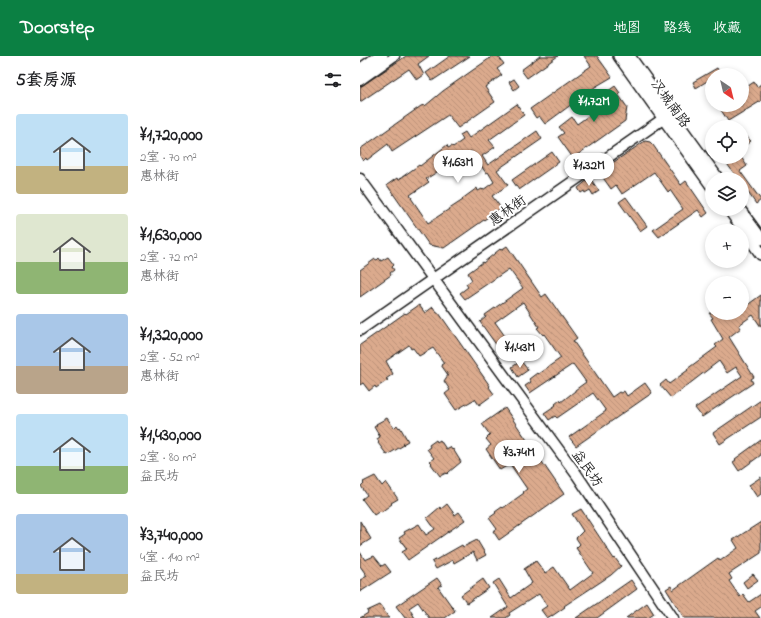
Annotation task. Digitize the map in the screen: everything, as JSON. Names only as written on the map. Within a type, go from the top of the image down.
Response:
[{"type":"highway","points":[[360,65],[372,56]]},
{"type":"highway","points":[[360,71],[381,56]]},
{"type":"main road","name":"汉城南路","points":[[619,56],[712,172]]},
{"type":"main road","name":"汉城南路","points":[[629,56],[705,175]]},
{"type":"main road","points":[[734,216],[761,254]]},
{"type":"main road","points":[[744,216],[761,239]]},
{"type":"street","points":[[360,81],[395,56]]},
{"type":"street","name":"惠林街","points":[[360,330],[667,116]]},
{"type":"street","name":"益民坊","points":[[360,180],[577,475],[673,618]]},
{"type":"building","points":[[406,56],[429,56],[418,64],[424,75],[417,80],[409,69],[360,102],[360,87]]},
{"type":"building","points":[[450,56],[470,56],[432,81],[426,73]]},
{"type":"building","points":[[493,56],[498,56],[504,64],[497,69],[502,75],[485,87],[495,102],[458,128],[448,115],[392,152],[388,144],[367,160],[366,158],[363,161],[360,156],[360,149],[421,106],[425,106],[443,91]]},
{"type":"building","points":[[540,56],[558,56],[527,78],[521,70]]},
{"type":"building","points":[[584,56],[597,56],[612,77],[595,87],[545,124],[539,116],[536,118],[530,109],[591,66]]},
{"type":"building","points":[[705,75],[705,82],[696,88],[693,82]]},
{"type":"building","points":[[514,79],[519,86],[514,90],[509,82]]},
{"type":"building","points":[[754,82],[757,87],[761,84],[761,101],[749,108],[749,85]]},
{"type":"building","points":[[615,86],[620,93],[618,94],[627,107],[625,121],[573,158],[558,137],[564,133],[559,127],[572,117],[577,124],[595,111],[591,104]]},
{"type":"building","points":[[517,104],[524,115],[489,140],[495,147],[482,156],[488,165],[537,131],[542,139],[497,170],[508,185],[492,196],[501,208],[444,248],[429,245],[387,185],[397,178],[398,180],[419,165],[420,166],[447,145],[448,148],[453,147],[463,140],[460,135],[465,132],[469,138]],"holes":[[[471,151],[486,173],[488,172],[494,182],[483,190],[478,191],[477,188],[462,199],[463,200],[428,223],[410,195],[429,182],[426,179],[443,168],[445,170]]]},
{"type":"building","points":[[722,112],[743,112],[730,120],[727,120]]},
{"type":"building","points":[[645,141],[650,142],[681,185],[686,181],[705,209],[705,215],[703,217],[698,210],[659,237],[653,230],[683,209],[670,190],[668,192],[654,172],[622,194],[616,185],[611,189],[599,172]]},
{"type":"building","points":[[552,152],[559,162],[519,190],[512,180]]},
{"type":"building","points":[[727,164],[746,164],[747,166],[740,171],[741,172],[733,172]]},
{"type":"building","points":[[590,178],[599,191],[593,195],[590,190],[585,193],[584,191],[581,193],[578,188]]},
{"type":"building","points":[[749,183],[761,200],[756,204],[749,194]]},
{"type":"building","points":[[626,197],[647,226],[640,231],[619,202]]},
{"type":"building","points":[[507,246],[542,297],[546,294],[577,338],[573,341],[612,397],[619,392],[621,393],[624,391],[627,396],[645,383],[652,393],[576,446],[569,437],[606,411],[593,393],[557,418],[555,416],[549,420],[544,413],[556,405],[555,404],[560,400],[561,402],[586,382],[573,364],[530,393],[525,386],[531,382],[529,379],[561,358],[544,334],[543,335],[537,328],[539,327],[523,302],[495,322],[507,339],[497,346],[480,322],[486,317],[485,315],[523,288],[509,269],[465,299],[460,293],[468,287],[466,284],[472,280],[468,273],[500,249],[501,250]]},
{"type":"building","points":[[388,257],[394,265],[392,267],[394,270],[390,273],[391,275],[360,297],[360,270],[375,259],[377,260],[379,258],[381,261]]},
{"type":"building","points":[[761,295],[761,327],[753,315],[749,318],[749,304]]},
{"type":"building","points":[[419,305],[425,313],[433,307],[437,313],[439,313],[490,386],[489,387],[494,394],[479,405],[475,399],[456,410],[445,394],[450,390],[444,381],[448,375],[441,365],[444,363],[433,348],[419,356],[413,348],[411,349],[409,345],[386,361],[393,374],[386,379],[388,380],[376,388],[375,386],[369,391],[363,383],[360,385],[360,345],[405,313],[406,314]]},
{"type":"building","points":[[712,320],[746,320],[739,325],[741,328],[729,337],[754,377],[751,379],[753,383],[702,417],[695,408],[742,376],[736,367],[727,373],[719,361],[671,398],[660,385],[666,380],[669,384],[717,347],[715,345],[723,339]]},
{"type":"building","points":[[521,361],[528,370],[518,377],[512,367]]},
{"type":"building","points":[[761,400],[761,417],[720,444],[713,433]]},
{"type":"building","points":[[505,408],[564,494],[499,540],[493,531],[497,529],[489,518],[502,507],[503,508],[524,493],[523,492],[527,489],[510,464],[500,470],[486,449],[491,445],[486,439],[490,435],[482,424]]},
{"type":"building","points":[[387,418],[394,428],[397,425],[399,428],[400,427],[408,441],[387,455],[378,443],[379,442],[377,439],[380,437],[374,427],[377,425],[376,424]]},
{"type":"building","points":[[436,440],[437,442],[440,440],[446,449],[450,447],[452,450],[453,449],[461,462],[447,474],[446,473],[440,476],[431,464],[432,463],[430,461],[434,458],[427,449],[430,447],[429,445]]},
{"type":"building","points":[[761,440],[761,455],[739,471],[733,462],[736,460],[735,459]]},
{"type":"building","points":[[375,476],[382,486],[386,482],[398,499],[381,512],[380,511],[374,515],[362,499],[367,495],[361,486],[364,483],[363,482]]},
{"type":"building","points":[[761,477],[761,494],[757,497],[749,485]]},
{"type":"building","points":[[447,504],[455,515],[459,512],[465,520],[408,560],[402,552],[407,549],[399,538],[405,534],[404,532],[419,524],[426,535],[435,529],[427,518],[440,507],[441,509]]},
{"type":"building","points":[[581,509],[614,559],[615,558],[621,566],[611,575],[564,606],[565,607],[552,616],[547,618],[541,610],[547,606],[539,594],[509,613],[510,615],[506,618],[492,618],[508,607],[493,583],[499,579],[511,598],[532,583],[524,569],[536,561],[545,573],[554,567],[570,590],[593,573],[576,548],[580,544],[576,538],[583,531],[572,514]]},
{"type":"building","points":[[360,521],[371,539],[360,546]]},
{"type":"building","points":[[761,522],[761,553],[729,574],[732,579],[729,581],[740,597],[743,594],[749,602],[761,594],[761,607],[755,611],[760,618],[684,618],[666,589],[671,586],[673,590],[718,558],[720,561],[738,548],[733,540]]},
{"type":"building","points":[[477,540],[486,555],[477,560],[473,552],[454,563],[453,560],[436,569],[432,562],[462,545],[463,547]]},
{"type":"building","points":[[360,552],[365,560],[374,556],[382,566],[385,564],[391,572],[360,592],[360,580],[367,576],[360,566]]},
{"type":"building","points":[[753,574],[758,580],[747,588],[743,582]]},
{"type":"building","points":[[437,578],[442,585],[438,587],[455,611],[445,618],[429,618],[418,602],[409,608],[415,618],[405,618],[396,606]]},
{"type":"building","points":[[483,579],[489,588],[467,603],[461,595]]},
{"type":"building","points":[[631,580],[637,589],[597,618],[576,618]]},
{"type":"building","points":[[647,603],[654,614],[648,618],[626,618]]},
{"type":"building","points":[[380,605],[389,618],[360,618],[368,613],[367,611]]}]
